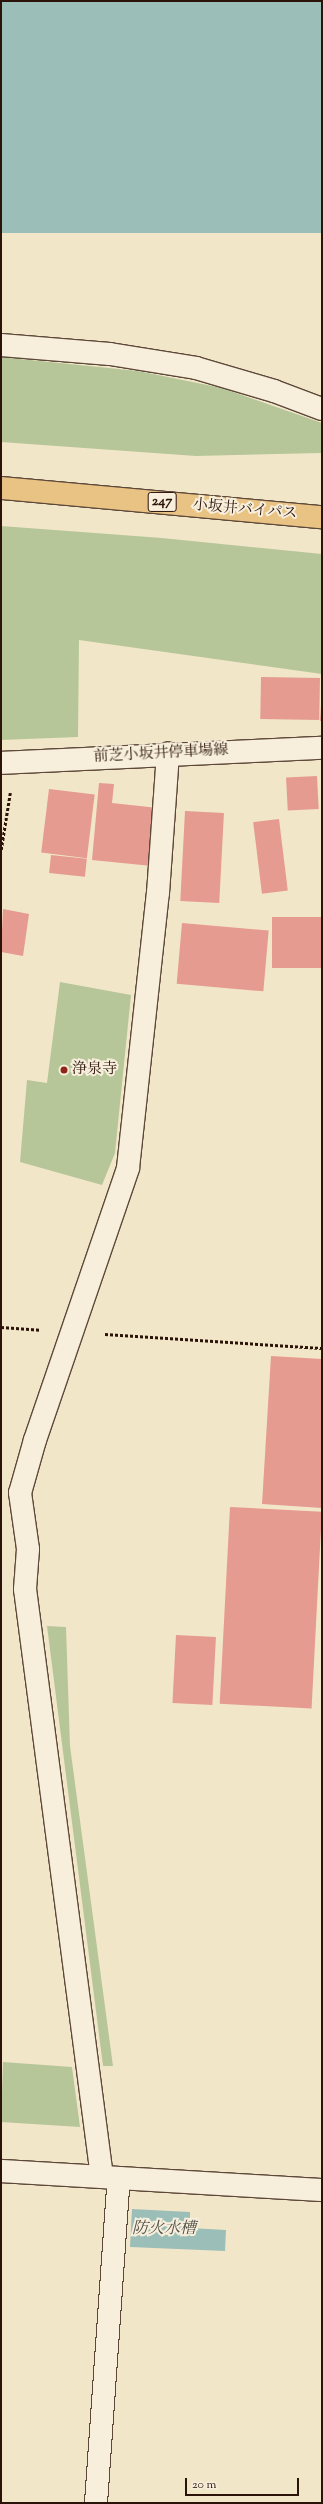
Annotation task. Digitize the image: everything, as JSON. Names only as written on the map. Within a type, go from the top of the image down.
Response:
[{"type":"highway","name":"小坂井バイパス","points":[[1,488],[322,517]]},
{"type":"street","points":[[1,345],[110,354],[196,368],[274,391],[322,410]]},
{"type":"street","name":"前芝小坂井停車場線","points":[[1,762],[168,753],[322,748]]},
{"type":"street","points":[[96,2503],[111,2178],[25,1589],[28,1549],[20,1493],[35,1440],[128,1168],[158,893],[168,753]]},
{"type":"street","points":[[1,2171],[322,2190]]},
{"type":"path","points":[[1,850],[11,788]]},
{"type":"path","points":[[1,1327],[322,1348]]},
{"type":"green space","points":[[1,357],[138,371],[222,388],[322,423],[322,453],[196,456],[1,442]]},
{"type":"green space","points":[[1,526],[162,538],[322,554],[322,674],[79,640],[78,737],[1,740]]},
{"type":"green space","points":[[60,982],[131,995],[115,1153],[102,1185],[20,1162],[27,1080],[47,1083]]},
{"type":"green space","points":[[47,1626],[66,1627],[70,1746],[113,2066],[103,2066]]},
{"type":"green space","points":[[3,2062],[72,2067],[80,2127],[1,2122]]},
{"type":"water","points":[[1,1],[322,1],[322,233],[1,233]]},
{"type":"water","name":"防火水槽","points":[[132,2209],[190,2212],[190,2228],[226,2230],[225,2251],[130,2247]]},
{"type":"building","points":[[261,677],[320,678],[319,720],[260,719]]},
{"type":"building","points":[[321,705],[322,721],[320,721]]},
{"type":"building","points":[[317,776],[319,809],[288,811],[286,778]]},
{"type":"building","points":[[99,783],[114,784],[112,803],[158,808],[152,866],[92,860]]},
{"type":"building","points":[[49,789],[95,795],[87,858],[41,853]]},
{"type":"building","points":[[185,811],[224,813],[219,903],[180,901]]},
{"type":"building","points":[[279,819],[288,890],[262,894],[253,822]]},
{"type":"building","points":[[51,855],[87,859],[85,877],[49,873]]},
{"type":"building","points":[[3,909],[29,914],[23,956],[1,952]]},
{"type":"building","points":[[272,917],[322,917],[322,968],[272,968]]},
{"type":"building","points":[[182,923],[269,931],[263,991],[177,984]]},
{"type":"building","points":[[271,1356],[322,1359],[322,1508],[262,1504]]},
{"type":"building","points":[[230,1507],[322,1512],[312,1709],[220,1704]]},
{"type":"building","points":[[176,1635],[216,1637],[212,1705],[172,1703]]},
{"type":"place","name":"浄泉寺","points":[[64,1070]]}]
